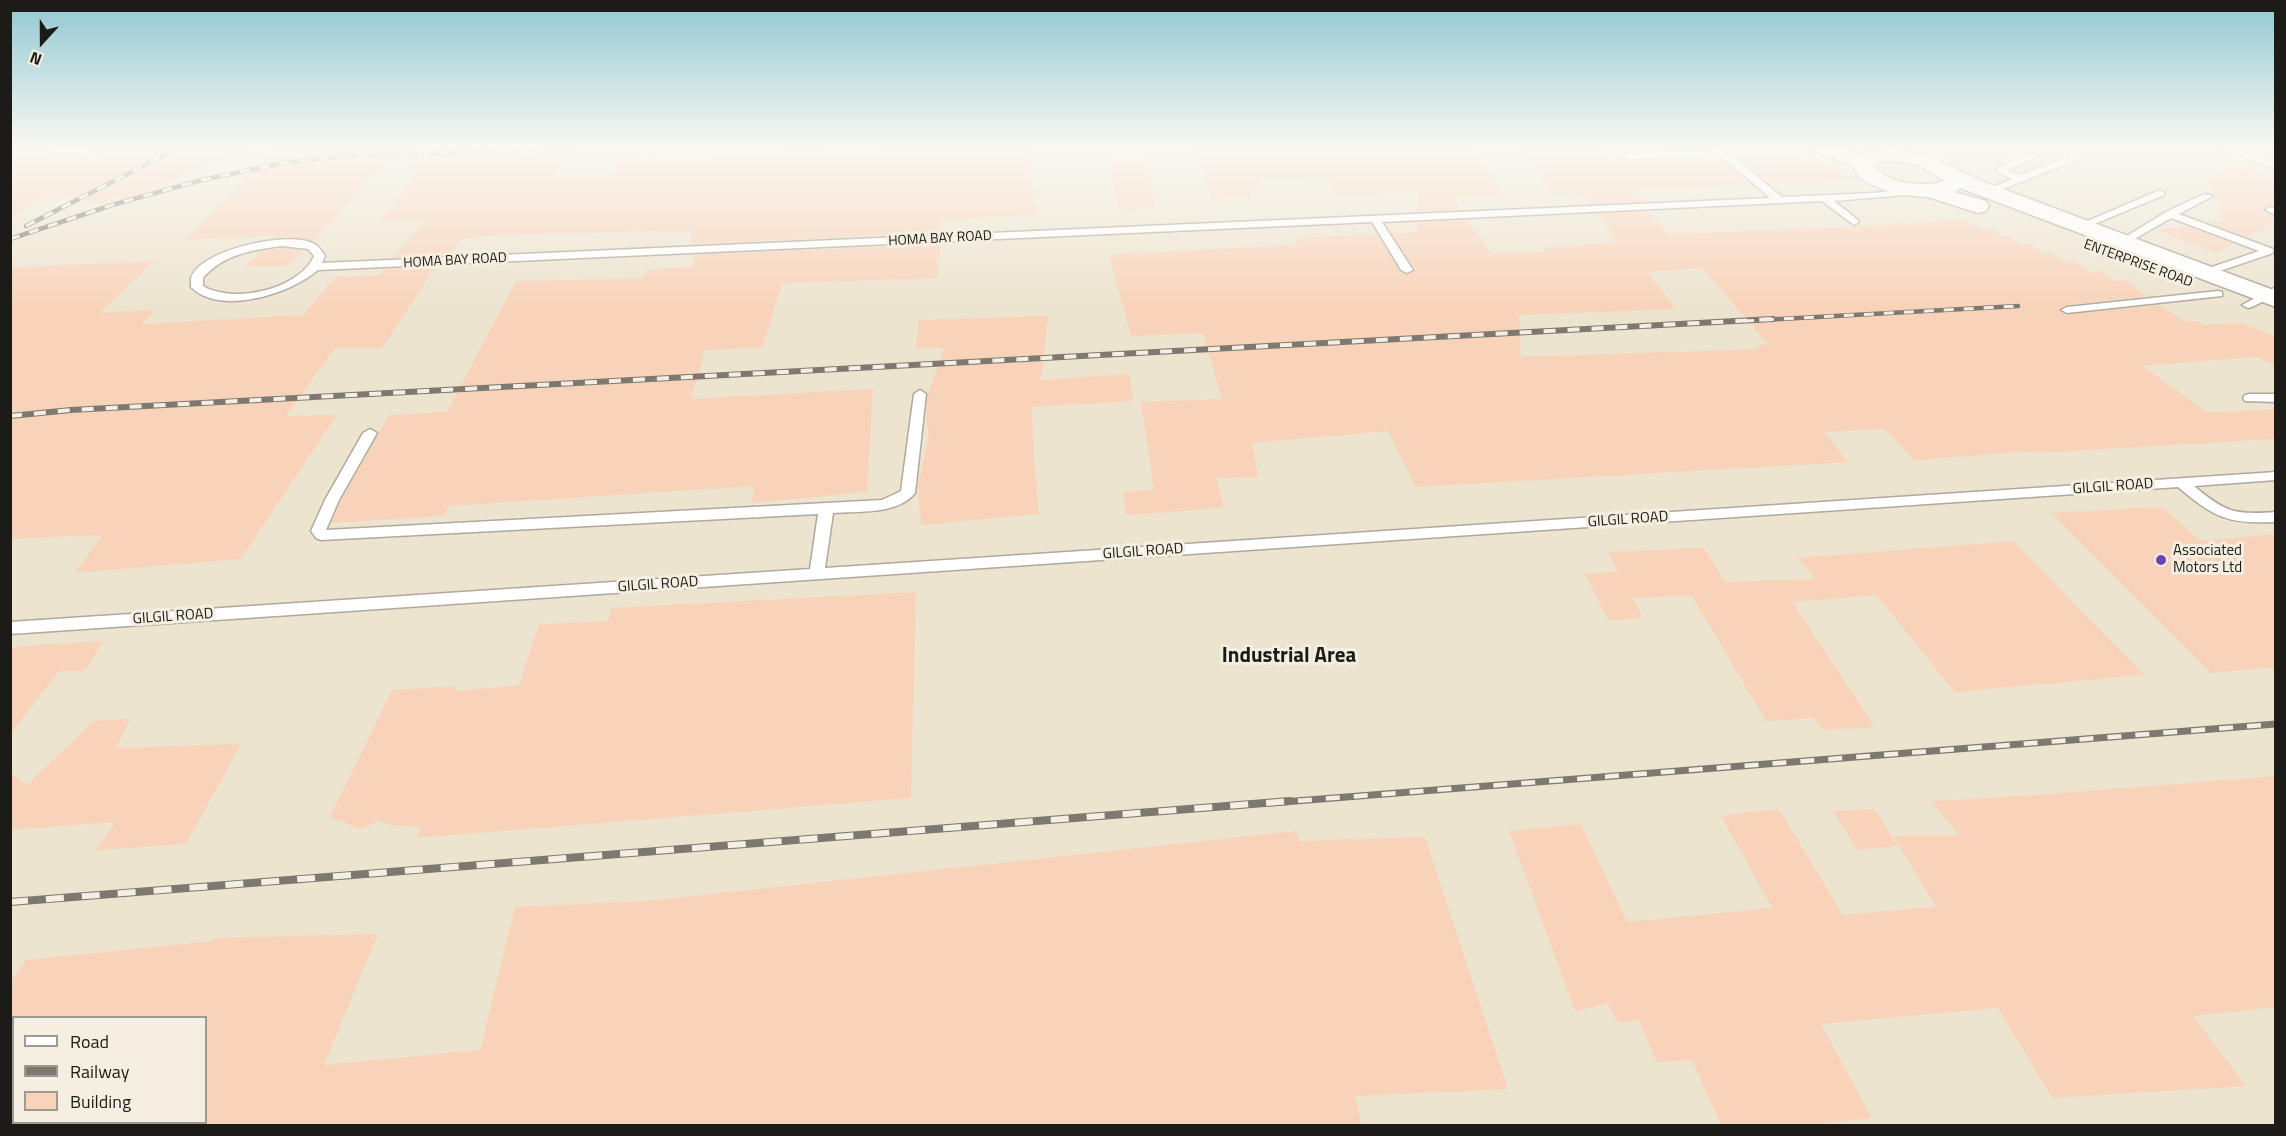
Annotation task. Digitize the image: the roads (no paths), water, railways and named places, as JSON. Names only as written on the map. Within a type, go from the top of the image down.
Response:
[{"type":"main road","name":"ENTERPRISE ROAD","points":[[1959,201],[2009,216],[2218,294],[2268,301]]},
{"type":"main road","name":"ENTERPRISE ROAD","points":[[2015,201],[2204,273],[2268,301]]},
{"type":"lane","name":"HOMA BAY ROAD","points":[[316,267],[1757,201]]},
{"type":"lane","points":[[1828,201],[1854,222]]},
{"type":"lane","points":[[2081,226],[2141,201]]},
{"type":"lane","points":[[2122,242],[2197,201]]},
{"type":"lane","points":[[2170,214],[2272,250]]},
{"type":"lane","points":[[1375,219],[1407,270]]},
{"type":"lane","points":[[294,243],[312,247],[320,256],[316,267],[288,285],[245,296],[208,294],[201,291],[196,282],[201,271],[216,261],[241,250],[268,244],[294,243]]},
{"type":"lane","points":[[2204,273],[2272,250]]},
{"type":"lane","points":[[2067,310],[2218,294]]},
{"type":"lane","points":[[370,433],[332,500],[318,531],[321,535],[826,509],[892,503],[904,498],[908,493],[920,394]]},
{"type":"lane","points":[[2249,398],[2276,398]]},
{"type":"lane","name":"GILGIL ROAD","points":[[10,628],[2276,476]]},
{"type":"lane","points":[[2182,483],[2216,511],[2232,518],[2276,517]]},
{"type":"lane","points":[[817,574],[826,509]]},
{"type":"railway","points":[[26,226],[75,201]]},
{"type":"railway","points":[[10,239],[126,201]]},
{"type":"railway","points":[[1744,321],[2018,306]]},
{"type":"railway","points":[[10,416],[71,410],[1773,319]]},
{"type":"railway","points":[[1270,803],[2276,724]]},
{"type":"railway","points":[[10,902],[1290,801]]},
{"type":"place","name":"Associated Motors Ltd","points":[[2161,560]]},
{"type":"district","name":"Industrial Area","points":[[1289,657]]}]
